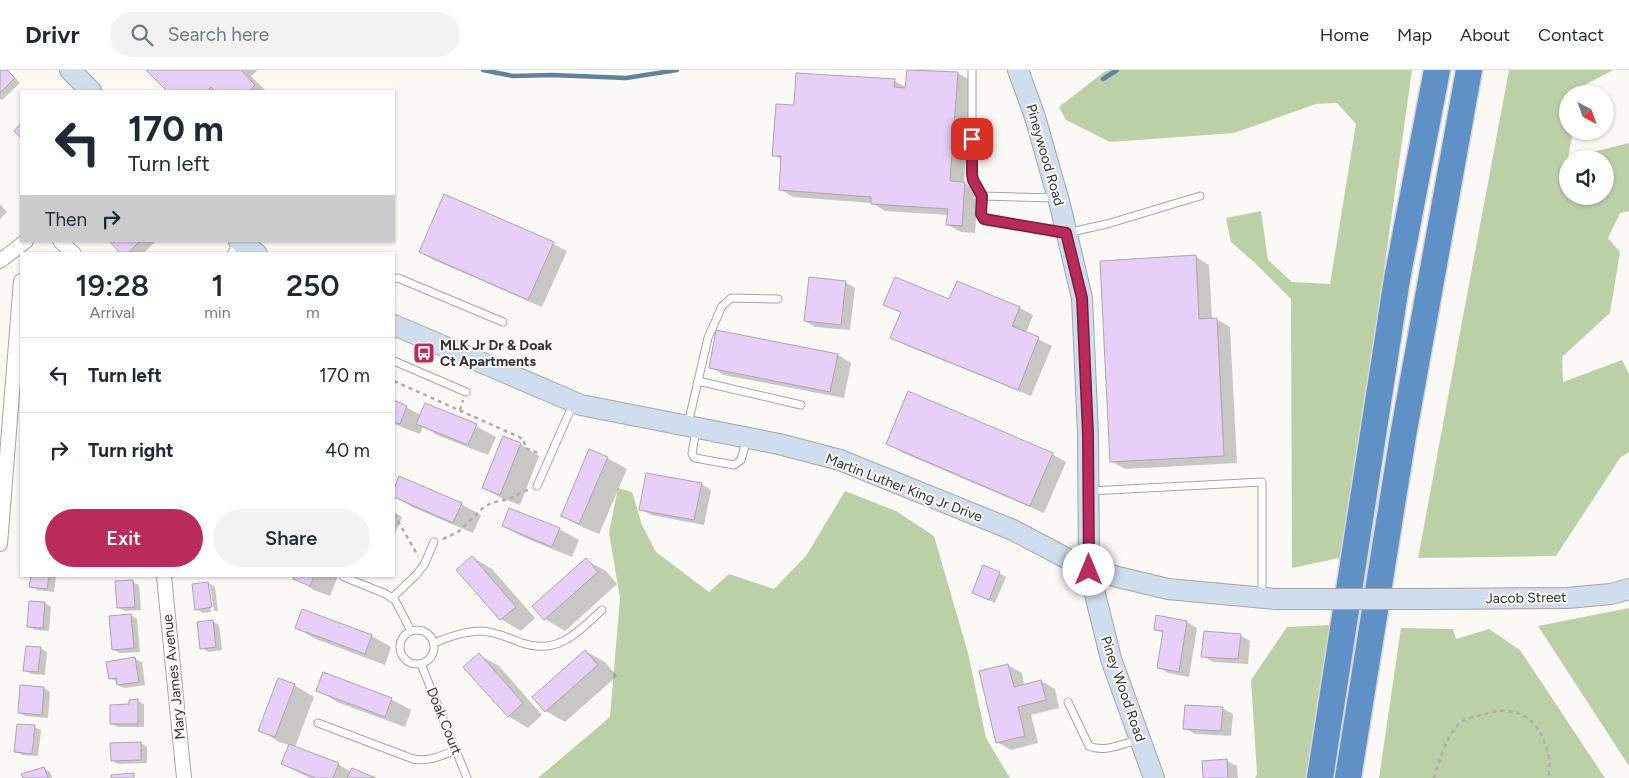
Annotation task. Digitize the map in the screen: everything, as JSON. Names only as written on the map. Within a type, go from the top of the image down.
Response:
[{"type":"highway","points":[[1320,778],[1397,279],[1437,70]]},
{"type":"highway","points":[[1348,778],[1405,426],[1469,70]]},
{"type":"street","points":[[70,70],[90,90]]},
{"type":"street","name":"Pineywood Road","points":[[1018,70],[1036,117],[1082,298],[1088,434],[1089,570]]},
{"type":"street","points":[[61,242],[72,252]]},
{"type":"street","points":[[239,242],[254,252]]},
{"type":"street","points":[[0,261],[25,246]]},
{"type":"street","points":[[0,544],[20,294]]},
{"type":"street","name":"Martin Luther King Jr Drive","points":[[395,327],[581,405],[779,444],[840,460],[1013,530],[1089,570],[1168,589],[1269,599],[1422,599]]},
{"type":"street","name":"Piney Wood Road","points":[[1089,570],[1111,659],[1154,778]]},
{"type":"street","name":"Mary James Avenue","points":[[164,577],[184,778]]},
{"type":"street","name":"Jacob Street","points":[[1422,599],[1567,598],[1611,594],[1629,589]]},
{"type":"lane","points":[[972,70],[972,174],[973,180],[982,196],[981,214],[984,219],[1066,233],[1107,224],[1200,196]]},
{"type":"lane","points":[[982,196],[1058,198]]},
{"type":"lane","points":[[395,279],[398,278],[503,322]]},
{"type":"lane","points":[[748,438],[741,460],[734,465],[695,458],[692,454],[692,428],[698,381],[708,338],[722,306],[731,298],[778,299]]},
{"type":"lane","points":[[395,361],[466,392]]},
{"type":"lane","points":[[698,381],[801,405]]},
{"type":"lane","points":[[537,486],[574,402]]},
{"type":"lane","points":[[1089,491],[1262,482],[1269,599]]},
{"type":"lane","points":[[392,598],[424,565],[434,542]]},
{"type":"lane","points":[[346,577],[395,600],[412,630]]},
{"type":"lane","points":[[434,643],[466,632],[482,631],[528,645],[545,647],[572,637],[602,610]]},
{"type":"lane","points":[[412,630],[428,634],[434,643],[433,654],[426,662],[421,664],[415,665],[404,660],[399,649],[399,643],[402,638],[412,630]]},
{"type":"lane","name":"Doak Court","points":[[421,664],[467,778]]},
{"type":"lane","points":[[1068,702],[1089,746],[1095,749],[1102,749],[1140,739]]},
{"type":"lane","points":[[318,723],[413,759],[423,761],[434,759],[456,750]]},
{"type":"path","points":[[395,382],[519,437],[524,440],[525,448],[549,457]]},
{"type":"path","points":[[434,542],[458,532],[483,508],[492,503],[509,499],[537,486]]},
{"type":"path","points":[[395,516],[424,565]]},
{"type":"path","points":[[1434,778],[1452,732],[1463,721],[1496,710],[1515,712],[1530,718],[1541,734],[1549,760],[1549,778]]},
{"type":"green space","points":[[1109,70],[1412,70],[1344,557],[1292,568],[1291,299],[1231,242],[1226,218],[1261,211],[1268,260],[1292,282],[1330,284],[1356,124],[1337,103],[1316,104],[1234,133],[1110,142],[1066,120],[1059,107]]},
{"type":"green space","points":[[1509,70],[1613,70],[1585,85],[1559,85],[1559,140],[1571,140],[1569,150],[1559,150],[1559,205],[1614,205],[1614,150],[1601,150],[1629,143],[1629,211],[1620,213],[1608,238],[1620,252],[1610,313],[1562,357],[1563,382],[1622,360],[1629,374],[1629,452],[1620,458],[1556,556],[1418,558]]},
{"type":"green space","points":[[618,488],[632,492],[642,525],[656,552],[709,592],[729,574],[774,589],[806,556],[845,491],[896,511],[934,536],[968,653],[986,738],[1010,778],[538,778],[610,717],[620,598],[609,533]]},
{"type":"green space","points":[[1629,608],[1629,766],[1538,626]]},
{"type":"green space","points":[[1330,625],[1308,778],[1255,778],[1257,774],[1251,680],[1287,627]]},
{"type":"green space","points":[[1401,628],[1453,629],[1456,639],[1489,629],[1520,650],[1605,778],[1379,778]]},
{"type":"building","points":[[0,70],[7,70],[15,78],[0,93]]},
{"type":"building","points":[[146,70],[241,70],[255,85],[250,90],[214,90],[211,87],[208,90],[166,90]]},
{"type":"building","points":[[907,70],[958,72],[950,181],[965,182],[962,226],[946,225],[948,209],[871,204],[871,197],[779,190],[781,156],[772,156],[776,104],[794,105],[796,73],[895,79],[894,87],[905,88]]},
{"type":"building","points":[[20,124],[20,137],[14,131]]},
{"type":"building","points":[[444,194],[554,242],[528,300],[419,252]]},
{"type":"building","points":[[110,242],[139,242],[129,252],[119,252]]},
{"type":"building","points":[[1196,255],[1199,319],[1217,318],[1224,456],[1110,462],[1100,261]]},
{"type":"building","points":[[809,277],[846,281],[841,325],[804,321]]},
{"type":"building","points":[[895,277],[949,299],[957,281],[1020,307],[1012,326],[1039,337],[1018,390],[890,338],[901,312],[883,305]]},
{"type":"building","points":[[716,330],[838,354],[830,392],[709,368]]},
{"type":"building","points":[[908,391],[1053,453],[1030,506],[886,444]]},
{"type":"building","points":[[395,400],[407,406],[400,424],[395,422]]},
{"type":"building","points":[[425,403],[477,424],[468,445],[416,424]]},
{"type":"building","points":[[503,436],[521,443],[500,495],[482,488]]},
{"type":"building","points":[[589,449],[608,457],[579,524],[561,516]]},
{"type":"building","points":[[646,473],[702,483],[694,520],[639,510]]},
{"type":"building","points":[[399,476],[462,503],[453,523],[395,497],[395,486]]},
{"type":"building","points":[[509,508],[560,528],[552,547],[502,526]]},
{"type":"building","points":[[472,556],[516,607],[500,620],[456,570]]},
{"type":"building","points":[[586,558],[598,572],[544,620],[532,606]]},
{"type":"building","points":[[983,565],[1000,572],[989,600],[972,593]]},
{"type":"building","points":[[31,577],[49,577],[47,589],[29,587]]},
{"type":"building","points":[[294,577],[314,577],[310,586],[293,579]]},
{"type":"building","points":[[133,580],[135,607],[117,608],[115,581]]},
{"type":"building","points":[[208,582],[212,607],[195,610],[192,584]]},
{"type":"building","points":[[29,601],[45,602],[43,628],[27,627]]},
{"type":"building","points":[[302,609],[372,635],[365,654],[295,628]]},
{"type":"building","points":[[131,614],[134,648],[112,650],[109,616]]},
{"type":"building","points":[[1156,615],[1187,621],[1179,672],[1157,668],[1163,631],[1154,630]]},
{"type":"building","points":[[213,620],[216,647],[200,649],[197,622]]},
{"type":"building","points":[[1204,631],[1241,634],[1238,659],[1201,657]]},
{"type":"building","points":[[26,646],[41,647],[38,672],[23,671]]},
{"type":"building","points":[[585,650],[598,665],[545,712],[532,697]]},
{"type":"building","points":[[479,653],[523,703],[508,717],[463,667]]},
{"type":"building","points":[[135,657],[139,682],[117,685],[116,678],[109,679],[106,662]]},
{"type":"building","points":[[1008,664],[1014,687],[1041,680],[1046,700],[1018,707],[1025,736],[996,743],[979,671]]},
{"type":"building","points":[[323,672],[392,698],[385,717],[316,691]]},
{"type":"building","points":[[278,678],[295,684],[275,737],[258,731]]},
{"type":"building","points":[[20,685],[44,687],[42,715],[18,713]]},
{"type":"building","points":[[138,699],[138,724],[110,724],[110,705],[129,704],[129,700]]},
{"type":"building","points":[[1185,705],[1223,707],[1221,731],[1183,729]]},
{"type":"building","points":[[17,724],[35,725],[32,754],[14,752]]},
{"type":"building","points":[[141,742],[141,760],[111,761],[110,743]]},
{"type":"building","points":[[289,744],[339,763],[333,778],[316,778],[281,764]]},
{"type":"building","points":[[1227,759],[1228,778],[1203,778],[1202,761]]},
{"type":"building","points":[[44,767],[48,778],[23,778],[21,774]]},
{"type":"building","points":[[352,768],[376,778],[347,778]]},
{"type":"building","points":[[134,773],[134,778],[111,778],[111,775]]},
{"type":"waterway","points":[[483,70],[513,76],[552,75],[626,78],[677,70]]},
{"type":"waterway","points":[[1103,79],[1117,70]]},
{"type":"place","name":"MLK Jr Dr & Doak Ct Apartments","points":[[424,353]]},
{"type":"route","points":[[972,139],[972,174],[973,180],[982,196],[981,214],[984,219],[1066,233],[1082,298],[1088,434],[1089,570]]}]
